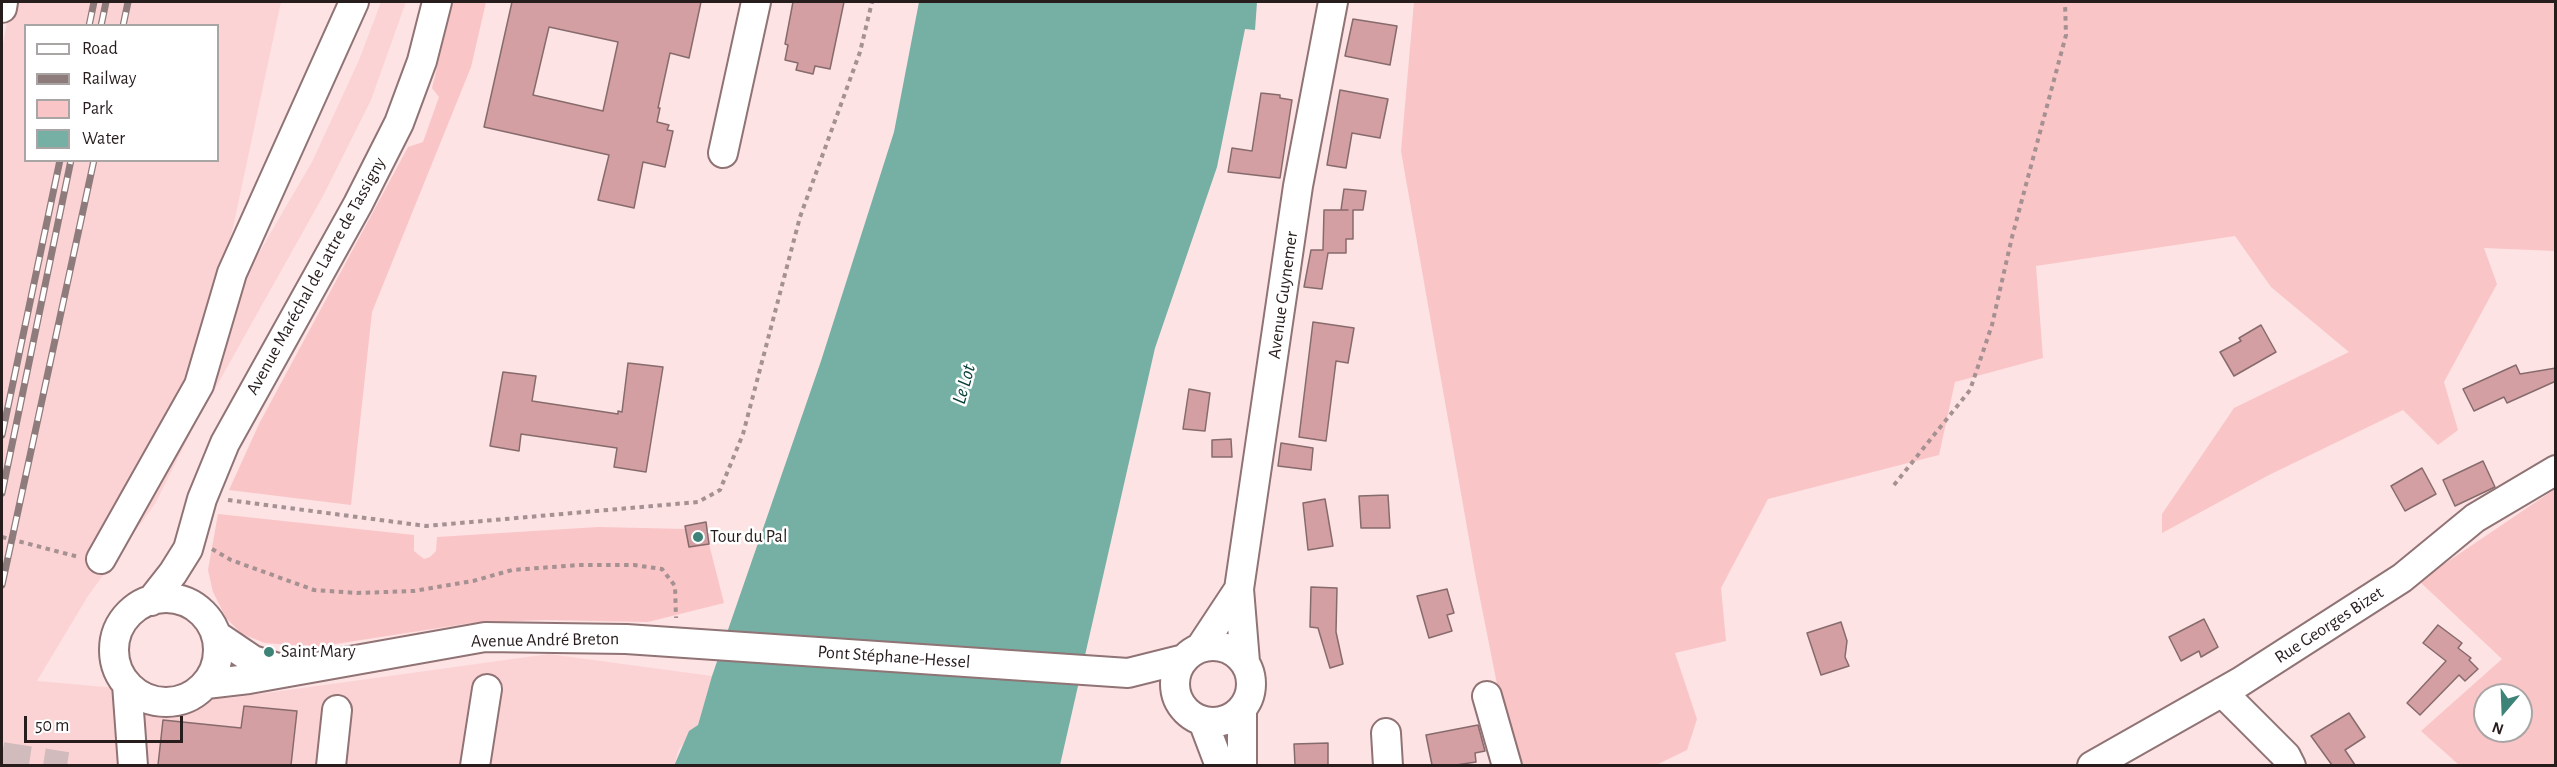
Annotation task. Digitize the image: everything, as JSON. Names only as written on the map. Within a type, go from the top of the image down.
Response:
[{"type":"street","points":[[2,8],[3,2]]},
{"type":"street","points":[[91,559],[199,386],[232,273],[354,2]]},
{"type":"street","name":"Avenue Maréchal de Lattre de Tassigny","points":[[195,608],[197,548],[202,499],[225,443],[358,204],[399,123],[422,61],[437,2]]},
{"type":"street","points":[[723,153],[756,2]]},
{"type":"street","name":"Avenue Guynemer","points":[[1242,765],[1242,709],[1251,691],[1249,671],[1245,662],[1239,589],[1299,186],[1333,2]]},
{"type":"street","name":"Rue Georges Bizet","points":[[2092,765],[2222,692],[2402,578],[2475,518],[2556,470]]},
{"type":"street","name":"Avenue Maréchal de Lattre de Tassigny","points":[[152,601],[197,548]]},
{"type":"street","name":"Avenue Guynemer","points":[[1153,680],[1175,684],[1177,670],[1239,589]]},
{"type":"street","points":[[158,599],[178,602],[195,608],[211,624],[216,635],[218,654],[215,669],[206,684],[193,695],[177,701],[160,702],[143,697],[127,684],[120,674],[115,659],[114,642],[119,627],[129,614],[142,604],[158,599]]},
{"type":"street","name":"Avenue André Breton","points":[[206,684],[485,637],[664,632]]},
{"type":"street","name":"Pont Stéphane-Hessel","points":[[664,632],[1153,680]]},
{"type":"street","name":"Avenue André Breton","points":[[216,635],[253,660],[287,671]]},
{"type":"street","points":[[1192,653],[1212,645],[1236,653],[1245,662]]},
{"type":"street","points":[[1153,680],[1183,707],[1203,721],[1220,765]]},
{"type":"street","points":[[127,684],[133,765]]},
{"type":"street","points":[[476,765],[487,689]]},
{"type":"street","points":[[2222,692],[2286,756],[2291,765]]},
{"type":"street","points":[[1487,696],[1507,765]]},
{"type":"street","points":[[131,730],[138,720],[160,702]]},
{"type":"street","points":[[1203,721],[1224,721],[1242,709]]},
{"type":"street","points":[[331,765],[337,710]]},
{"type":"street","points":[[1386,733],[1388,765]]},
{"type":"path","points":[[225,500],[426,525],[698,502],[720,490],[743,434],[800,218],[860,52],[872,2]]},
{"type":"path","points":[[1894,485],[1970,390],[1992,325],[2012,237],[2066,35],[2065,2]]},
{"type":"path","points":[[2,537],[91,559]]},
{"type":"path","points":[[197,548],[314,590],[357,593],[414,591],[512,570],[579,565],[634,565],[662,569],[675,586],[676,617],[664,632]]},
{"type":"shaded area","points":[[11,2],[281,2],[234,223],[213,307],[225,311],[312,162],[359,60],[381,2],[406,2],[371,100],[323,196],[192,430],[155,504],[88,596],[37,681],[230,698],[549,654],[712,676],[698,725],[679,749],[674,765],[2,766],[2,49]]},
{"type":"green space","points":[[453,2],[486,2],[471,67],[372,312],[351,505],[229,490],[259,424],[408,147],[423,142],[439,97],[432,88]]},
{"type":"green space","points":[[1414,2],[2555,2],[2555,251],[2484,248],[2497,284],[2444,382],[2458,430],[2438,445],[2403,410],[2269,475],[2162,533],[2162,514],[2234,408],[2349,352],[2271,287],[2235,236],[2036,266],[2043,358],[1955,382],[1939,455],[1768,499],[1721,588],[1726,641],[1675,653],[1697,719],[1687,750],[1656,765],[1513,765],[1475,573],[1401,151]]},
{"type":"green space","points":[[2555,489],[2555,765],[2459,765],[2421,731],[2473,685],[2473,743],[2533,743],[2533,683],[2475,683],[2502,659],[2419,581]]},
{"type":"green space","points":[[218,514],[414,535],[414,551],[424,559],[436,551],[437,537],[598,527],[686,529],[689,547],[709,544],[724,603],[648,622],[544,620],[471,623],[316,647],[265,643],[242,634],[226,618],[213,592],[208,570]]},
{"type":"water","name":"Le Lot","points":[[919,2],[1257,2],[1255,30],[1245,29],[1217,167],[1155,348],[1060,765],[674,766],[689,731],[698,725],[712,676],[821,361],[894,132]]},
{"type":"building","points":[[512,2],[701,2],[689,58],[670,53],[658,108],[660,108],[657,122],[669,125],[667,130],[673,131],[665,167],[643,162],[634,208],[598,200],[609,155],[484,127]],"holes":[[[549,27],[618,42],[603,111],[533,95]]]},
{"type":"building","points":[[793,2],[844,2],[830,69],[815,66],[813,74],[796,70],[798,63],[785,60],[788,45],[785,44]]},
{"type":"building","points":[[1353,19],[1397,26],[1390,65],[1345,56]]},
{"type":"building","points":[[1340,90],[1388,99],[1380,138],[1352,133],[1346,168],[1327,165]]},
{"type":"building","points":[[1261,93],[1280,95],[1280,98],[1292,100],[1280,178],[1228,172],[1232,148],[1252,151]]},
{"type":"building","points":[[1344,189],[1366,191],[1363,210],[1353,210],[1353,239],[1346,239],[1346,253],[1328,253],[1322,289],[1304,287],[1311,250],[1323,250],[1324,210],[1341,210]]},
{"type":"building","points":[[1313,322],[1354,328],[1348,363],[1336,361],[1326,441],[1299,437]]},
{"type":"building","points":[[2261,325],[2276,352],[2234,376],[2220,352],[2241,341],[2239,338]]},
{"type":"building","points":[[628,363],[663,367],[646,472],[614,467],[617,448],[521,434],[519,451],[490,446],[503,372],[536,376],[532,401],[618,414],[618,411],[622,412]]},
{"type":"building","points":[[2516,365],[2520,374],[2556,368],[2556,381],[2507,403],[2504,397],[2474,411],[2463,389]]},
{"type":"building","points":[[1189,389],[1210,393],[1205,431],[1183,429]]},
{"type":"building","points":[[1231,439],[1232,457],[1212,457],[1212,440]]},
{"type":"building","points":[[1281,443],[1313,448],[1311,470],[1278,466]]},
{"type":"building","points":[[2483,461],[2495,487],[2455,506],[2443,480]]},
{"type":"building","points":[[2422,468],[2436,494],[2405,511],[2391,486]]},
{"type":"building","points":[[1388,495],[1390,528],[1361,528],[1359,496]]},
{"type":"building","points":[[1325,499],[1333,546],[1308,550],[1303,503]]},
{"type":"building","name":"Tour du Pal","points":[[706,522],[709,544],[689,547],[685,526]]},
{"type":"building","points":[[1311,587],[1337,588],[1336,632],[1343,664],[1330,668],[1318,628],[1310,627]]},
{"type":"building","points":[[1447,589],[1454,613],[1447,615],[1452,631],[1429,638],[1417,596]]},
{"type":"building","points":[[2204,619],[2218,647],[2201,657],[2199,651],[2181,661],[2169,637]]},
{"type":"building","points":[[1841,622],[1847,641],[1845,657],[1849,666],[1821,675],[1807,633]]},
{"type":"building","points":[[2438,625],[2462,643],[2458,648],[2471,658],[2469,660],[2478,669],[2465,681],[2459,675],[2420,715],[2407,703],[2446,661],[2423,643]]},
{"type":"building","points":[[244,706],[297,711],[291,765],[158,765],[163,720],[241,728]]},
{"type":"building","points":[[2349,713],[2365,737],[2345,750],[2355,765],[2332,765],[2311,736]]},
{"type":"building","points":[[1478,725],[1485,751],[1475,753],[1476,762],[1432,765],[1426,735]]},
{"type":"building","points":[[1328,743],[1328,765],[1295,765],[1294,744]]},
{"type":"tunnel","points":[[2,756],[67,766]]},
{"type":"railway","points":[[89,24],[94,2]]},
{"type":"railway","points":[[101,24],[106,2]]},
{"type":"railway","points":[[123,24],[128,2]]},
{"type":"railway","points":[[2,435],[60,162]]},
{"type":"railway","points":[[2,493],[71,162]]},
{"type":"railway","points":[[2,585],[94,162]]},
{"type":"place","name":"Tour du Pal","points":[[698,537]]},
{"type":"place","name":"Saint Mary","points":[[269,652]]}]
